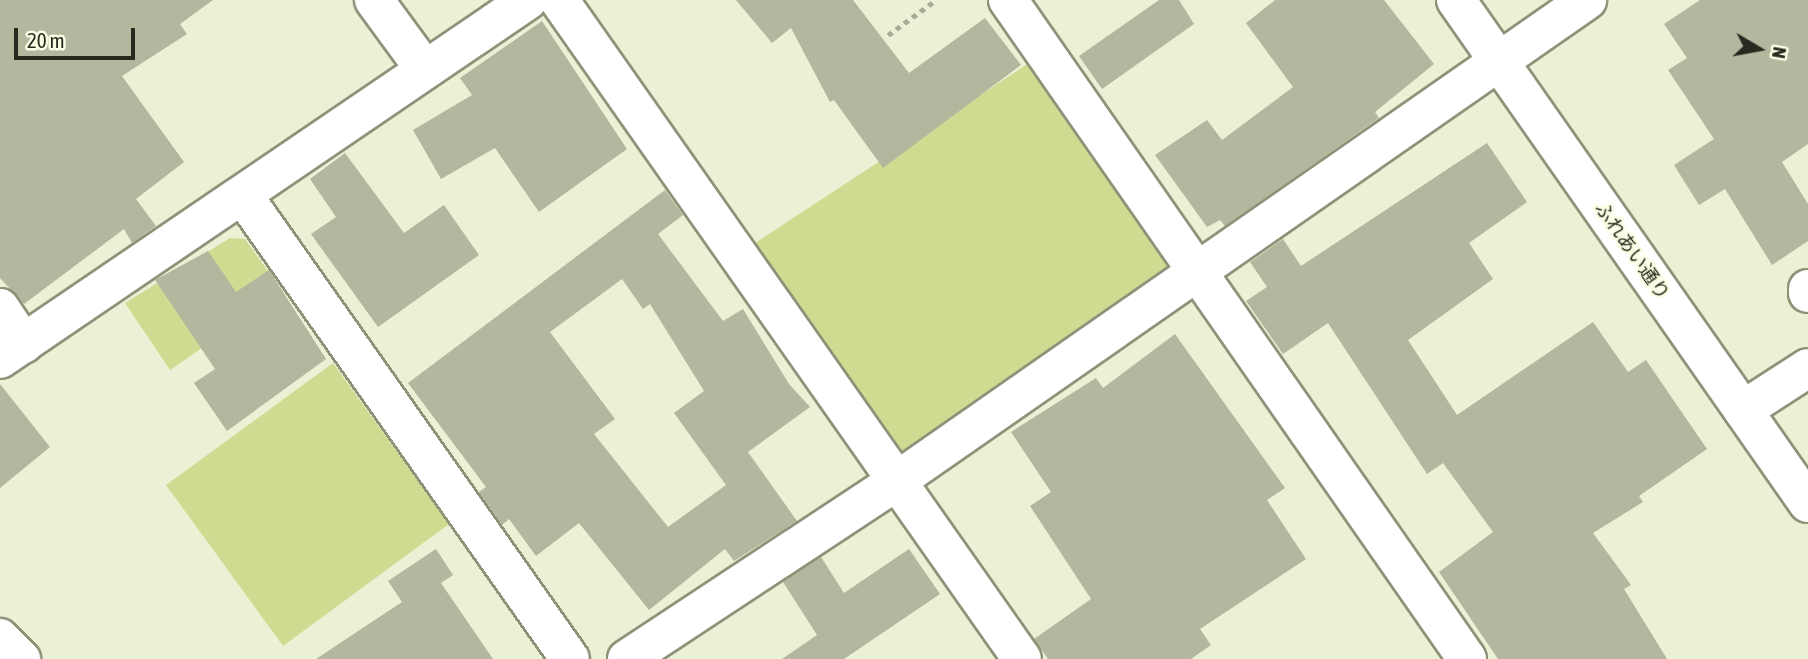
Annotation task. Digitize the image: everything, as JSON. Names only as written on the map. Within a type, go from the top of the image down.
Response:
[{"type":"street","points":[[374,0],[423,67]]},
{"type":"street","points":[[0,308],[12,352],[244,197],[423,67],[528,0]]},
{"type":"street","points":[[559,0],[1022,659]]},
{"type":"street","points":[[1007,0],[1199,271],[1467,659]]},
{"type":"street","name":"ふれあい通り","points":[[1456,0],[1808,503]]},
{"type":"street","points":[[627,659],[898,480],[1587,0]]},
{"type":"street","points":[[244,197],[570,659]]},
{"type":"street","points":[[1743,410],[1808,368]]},
{"type":"street","points":[[0,638],[21,659]]},
{"type":"path","points":[[888,35],[936,0]]},
{"type":"green space","points":[[1035,59],[1167,249],[1167,276],[911,454],[888,448],[749,247]]},
{"type":"green space","points":[[230,238],[245,239],[283,292],[170,370],[125,303]]},
{"type":"green space","points":[[333,363],[449,524],[283,646],[166,485]]},
{"type":"building","points":[[0,0],[213,0],[180,24],[187,34],[122,76],[184,162],[136,199],[156,226],[132,243],[124,229],[24,304],[0,278]]},
{"type":"building","points":[[736,0],[853,0],[909,73],[985,18],[1021,65],[883,168],[834,100],[830,102],[791,28],[772,43]]},
{"type":"building","points":[[1159,0],[1179,0],[1194,24],[1102,89],[1079,56]]},
{"type":"building","points":[[1275,0],[1384,0],[1434,64],[1375,112],[1379,118],[1225,226],[1220,220],[1207,227],[1155,155],[1207,120],[1222,140],[1293,87],[1246,23]]},
{"type":"building","points":[[1700,0],[1808,0],[1808,144],[1782,162],[1808,204],[1808,241],[1772,265],[1725,189],[1699,205],[1674,165],[1714,139],[1668,70],[1687,58],[1664,24]]},
{"type":"building","points":[[542,21],[627,149],[539,212],[495,148],[441,179],[413,130],[472,95],[460,78]]},
{"type":"building","points":[[1487,143],[1527,202],[1469,243],[1493,279],[1408,340],[1457,415],[1593,322],[1628,372],[1646,360],[1707,449],[1639,496],[1643,502],[1593,533],[1631,585],[1624,589],[1667,659],[1498,659],[1439,572],[1493,532],[1443,463],[1427,474],[1328,323],[1283,354],[1246,301],[1267,287],[1250,262],[1283,239],[1301,266]]},
{"type":"building","points":[[345,153],[404,233],[444,205],[479,255],[378,327],[311,234],[336,217],[310,179]]},
{"type":"building","points":[[665,190],[683,215],[658,234],[723,321],[743,309],[789,384],[810,407],[748,452],[797,521],[734,561],[725,549],[649,610],[579,523],[536,556],[509,519],[502,525],[479,492],[486,487],[408,383]],"holes":[[[622,279],[643,309],[650,304],[704,391],[674,413],[726,485],[668,527],[594,434],[615,419],[550,332]]]},
{"type":"building","points":[[208,251],[236,292],[269,270],[326,359],[227,431],[194,383],[215,369],[155,280]]},
{"type":"building","points":[[1175,334],[1285,488],[1267,500],[1306,559],[1200,629],[1211,645],[1191,659],[1048,659],[1034,639],[1091,599],[1030,506],[1051,492],[1011,432],[1096,378],[1103,388]]},
{"type":"building","points":[[0,384],[50,447],[0,488]]},
{"type":"building","points":[[436,549],[453,575],[441,583],[493,659],[316,659],[402,602],[388,581]]},
{"type":"building","points":[[909,549],[940,594],[844,659],[782,659],[817,635],[783,582],[821,557],[844,593]]}]
